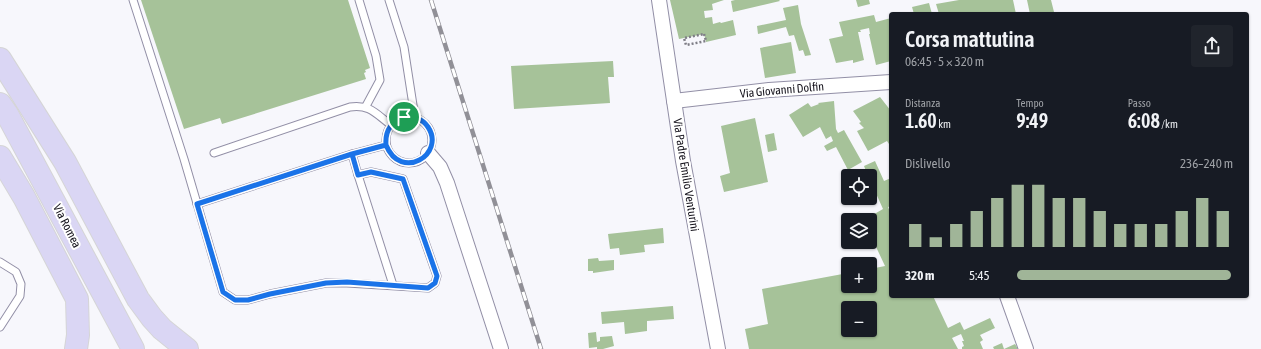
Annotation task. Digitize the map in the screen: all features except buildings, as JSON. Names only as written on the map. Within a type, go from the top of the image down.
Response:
[{"type":"main road","points":[[0,59],[65,162],[138,299],[162,329],[187,349]]},
{"type":"main road","name":"Via Romea","points":[[0,104],[43,179],[133,349]]},
{"type":"main road","points":[[0,157],[24,197],[77,299],[78,335],[76,349]]},
{"type":"street","name":"Via Padre Emilio Venturini","points":[[659,0],[698,247],[718,349]]},
{"type":"street","name":"Via Giovanni Dolfin","points":[[674,101],[770,90],[889,82]]},
{"type":"street","points":[[428,153],[440,167],[447,183],[500,349]]},
{"type":"street","points":[[1008,298],[1026,349]]},
{"type":"lane","points":[[133,0],[170,119],[184,158],[223,292],[235,300],[248,300],[277,292],[326,283],[393,285],[428,288],[435,283],[437,276],[403,179],[371,172],[358,175]]},
{"type":"lane","points":[[359,0],[376,56],[380,80],[366,106]]},
{"type":"lane","points":[[389,0],[404,47],[415,118]]},
{"type":"lane","points":[[214,153],[350,107],[366,106],[391,125]]},
{"type":"lane","points":[[404,117],[415,118],[424,122],[431,133],[432,144],[428,153],[418,161],[405,163],[396,160],[386,145],[386,133],[391,125],[404,117]]},
{"type":"lane","points":[[197,204],[352,154],[386,145]]},
{"type":"lane","points":[[352,154],[393,285]]},
{"type":"lane","points":[[0,262],[16,272],[21,284],[20,296],[0,327]]},
{"type":"path","points":[[704,34],[706,41],[686,45],[684,38],[704,34]]},
{"type":"railway","points":[[431,0],[541,349]]},
{"type":"route","points":[[404,117],[391,125],[386,133],[386,145],[352,154],[197,204],[223,292],[235,300],[248,300],[304,286],[326,283],[347,282],[428,288],[435,283],[437,276],[403,179],[371,172],[358,175],[352,154],[386,145],[396,160],[410,163],[423,158],[428,153],[432,144],[430,129],[420,119],[404,117]]}]
